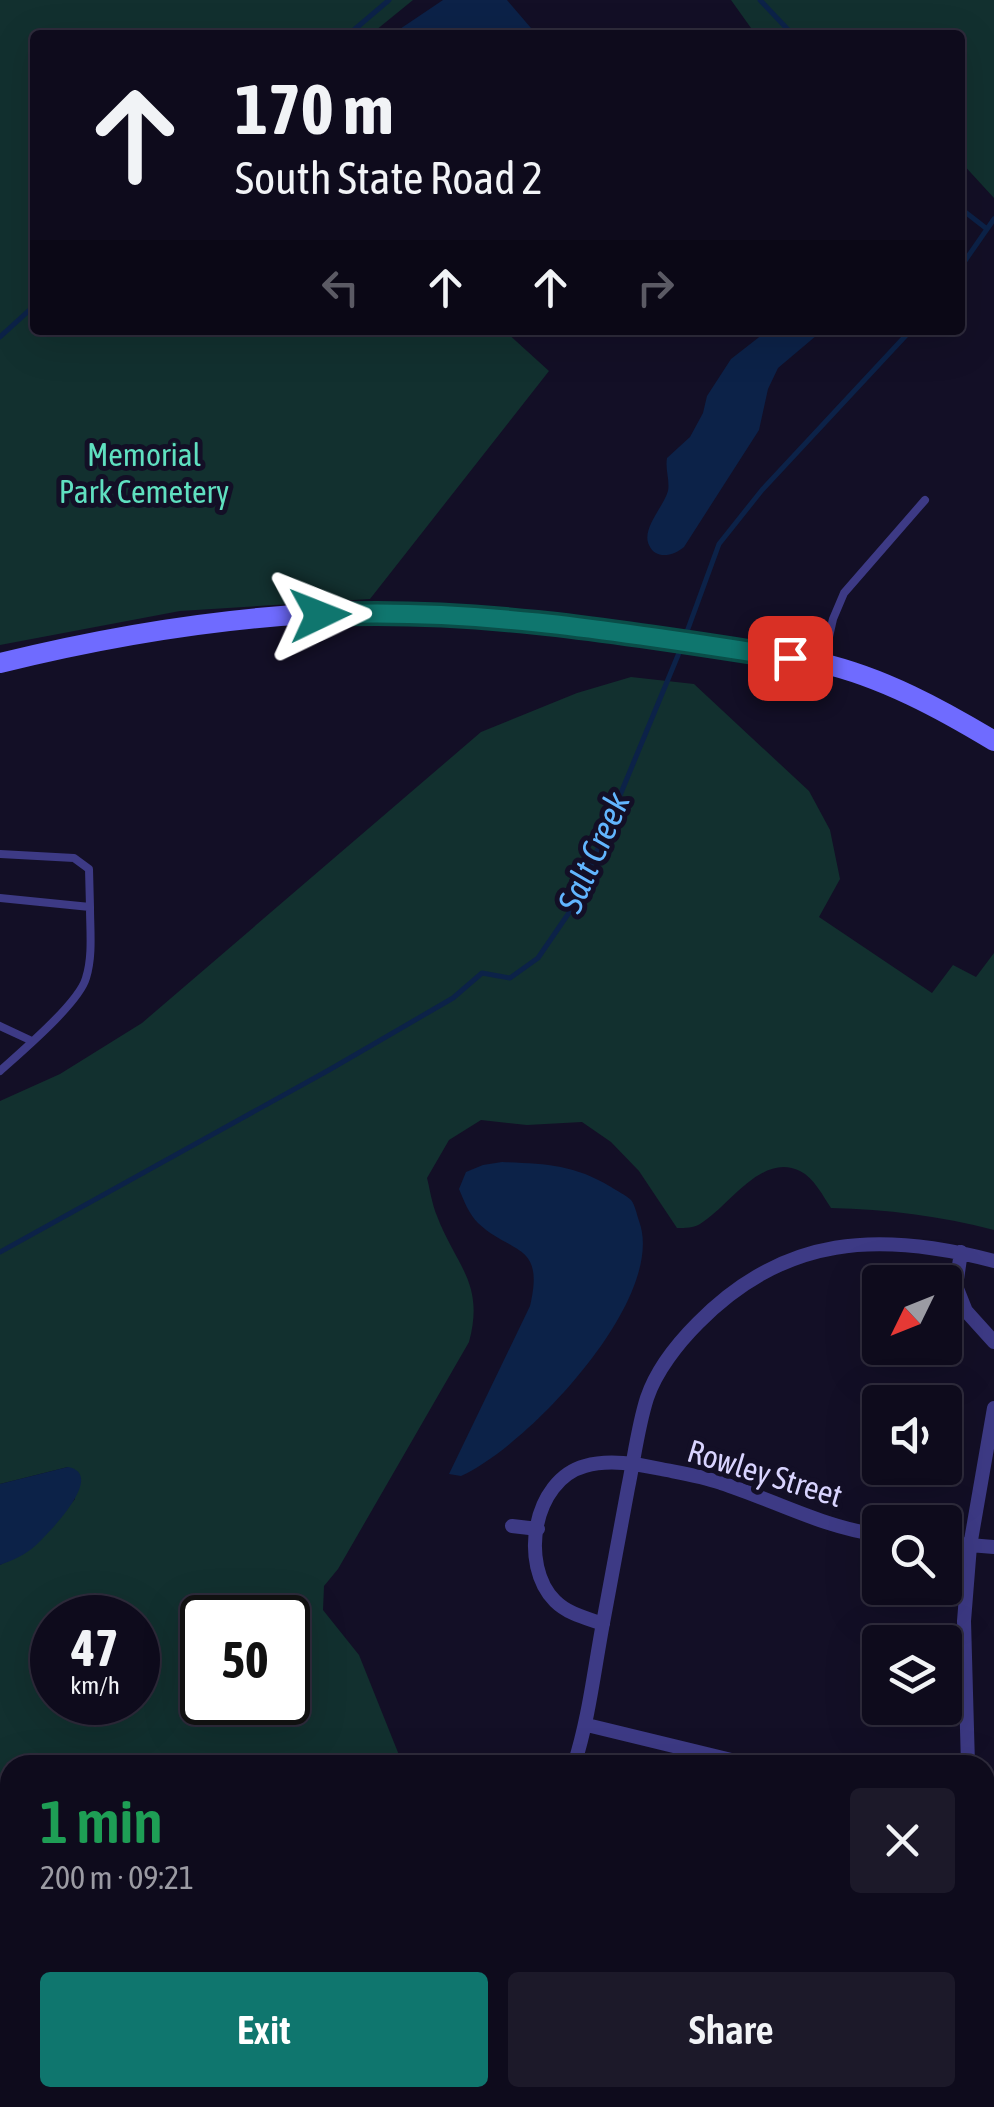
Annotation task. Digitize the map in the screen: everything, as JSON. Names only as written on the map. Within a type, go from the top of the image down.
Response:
[{"type":"main road","points":[[0,663],[182,628],[351,614],[482,617],[823,664],[948,713],[994,741]]},
{"type":"street","points":[[577,1755],[587,1724],[602,1624],[647,1396],[683,1338],[724,1296],[772,1267],[830,1246],[888,1242],[961,1252],[994,1261]]},
{"type":"street","points":[[961,1252],[956,1286],[966,1311],[994,1342]]},
{"type":"street","points":[[968,1755],[964,1621],[970,1546],[994,1408]]},
{"type":"street","name":"Rowley Street","points":[[538,1529],[546,1499],[567,1475],[584,1466],[633,1464],[717,1481],[805,1516],[862,1530]]},
{"type":"street","points":[[512,1526],[538,1529],[538,1569],[554,1600],[572,1613],[602,1624]]},
{"type":"street","points":[[962,1545],[994,1547]]},
{"type":"street","points":[[587,1724],[712,1755]]},
{"type":"lane","points":[[823,664],[833,619],[844,593],[925,500]]},
{"type":"lane","points":[[0,854],[74,858],[89,869],[90,907],[86,982],[0,1071]]},
{"type":"lane","points":[[0,898],[90,907]]},
{"type":"lane","points":[[0,1026],[32,1041]]},
{"type":"green space","name":"Memorial Park Cemetery","points":[[0,0],[413,0],[376,30],[30,30],[30,335],[509,335],[549,371],[370,599],[180,611],[0,645]]},
{"type":"green space","points":[[731,0],[994,0],[994,198],[965,166],[965,30],[752,30]]},
{"type":"green space","points":[[631,677],[694,684],[809,791],[830,830],[840,879],[819,917],[932,993],[953,965],[976,977],[994,953],[994,1230],[913,1214],[831,1208],[810,1178],[786,1167],[759,1175],[700,1224],[677,1228],[639,1171],[611,1142],[582,1122],[527,1125],[481,1120],[449,1140],[427,1178],[437,1216],[471,1289],[473,1322],[469,1342],[338,1569],[324,1586],[323,1610],[359,1655],[399,1755],[0,1755],[0,1565],[33,1547],[75,1499],[68,1467],[0,1484],[0,1101],[60,1074],[142,1023],[481,732],[577,693]]},
{"type":"water","points":[[443,0],[507,0],[533,30],[398,30]]},
{"type":"water","points":[[762,335],[817,335],[778,368],[768,389],[759,430],[684,547],[661,555],[652,550],[647,539],[668,491],[667,458],[690,437],[707,396],[731,359]]},
{"type":"water","points":[[502,1162],[571,1170],[624,1195],[636,1210],[642,1253],[633,1289],[613,1328],[586,1366],[521,1435],[461,1476],[449,1474],[530,1306],[533,1285],[529,1260],[478,1223],[459,1189],[466,1172]]},
{"type":"water","points":[[68,1467],[78,1472],[81,1481],[71,1505],[35,1546],[0,1565],[0,1484]]},
{"type":"waterway","points":[[354,30],[389,0]]},
{"type":"waterway","points":[[760,0],[788,30]]},
{"type":"waterway","points":[[965,212],[987,229]]},
{"type":"waterway","name":"Salt Creek","points":[[965,261],[994,219]]},
{"type":"waterway","points":[[0,337],[30,310]]},
{"type":"waterway","name":"Salt Creek","points":[[685,637],[719,544],[762,490],[906,335]]},
{"type":"waterway","name":"Salt Creek","points":[[0,1252],[329,1070],[453,998],[482,973],[510,978],[538,958],[575,904],[681,648]]},
{"type":"route","points":[[320,615],[387,612],[482,617],[790,658]]}]
